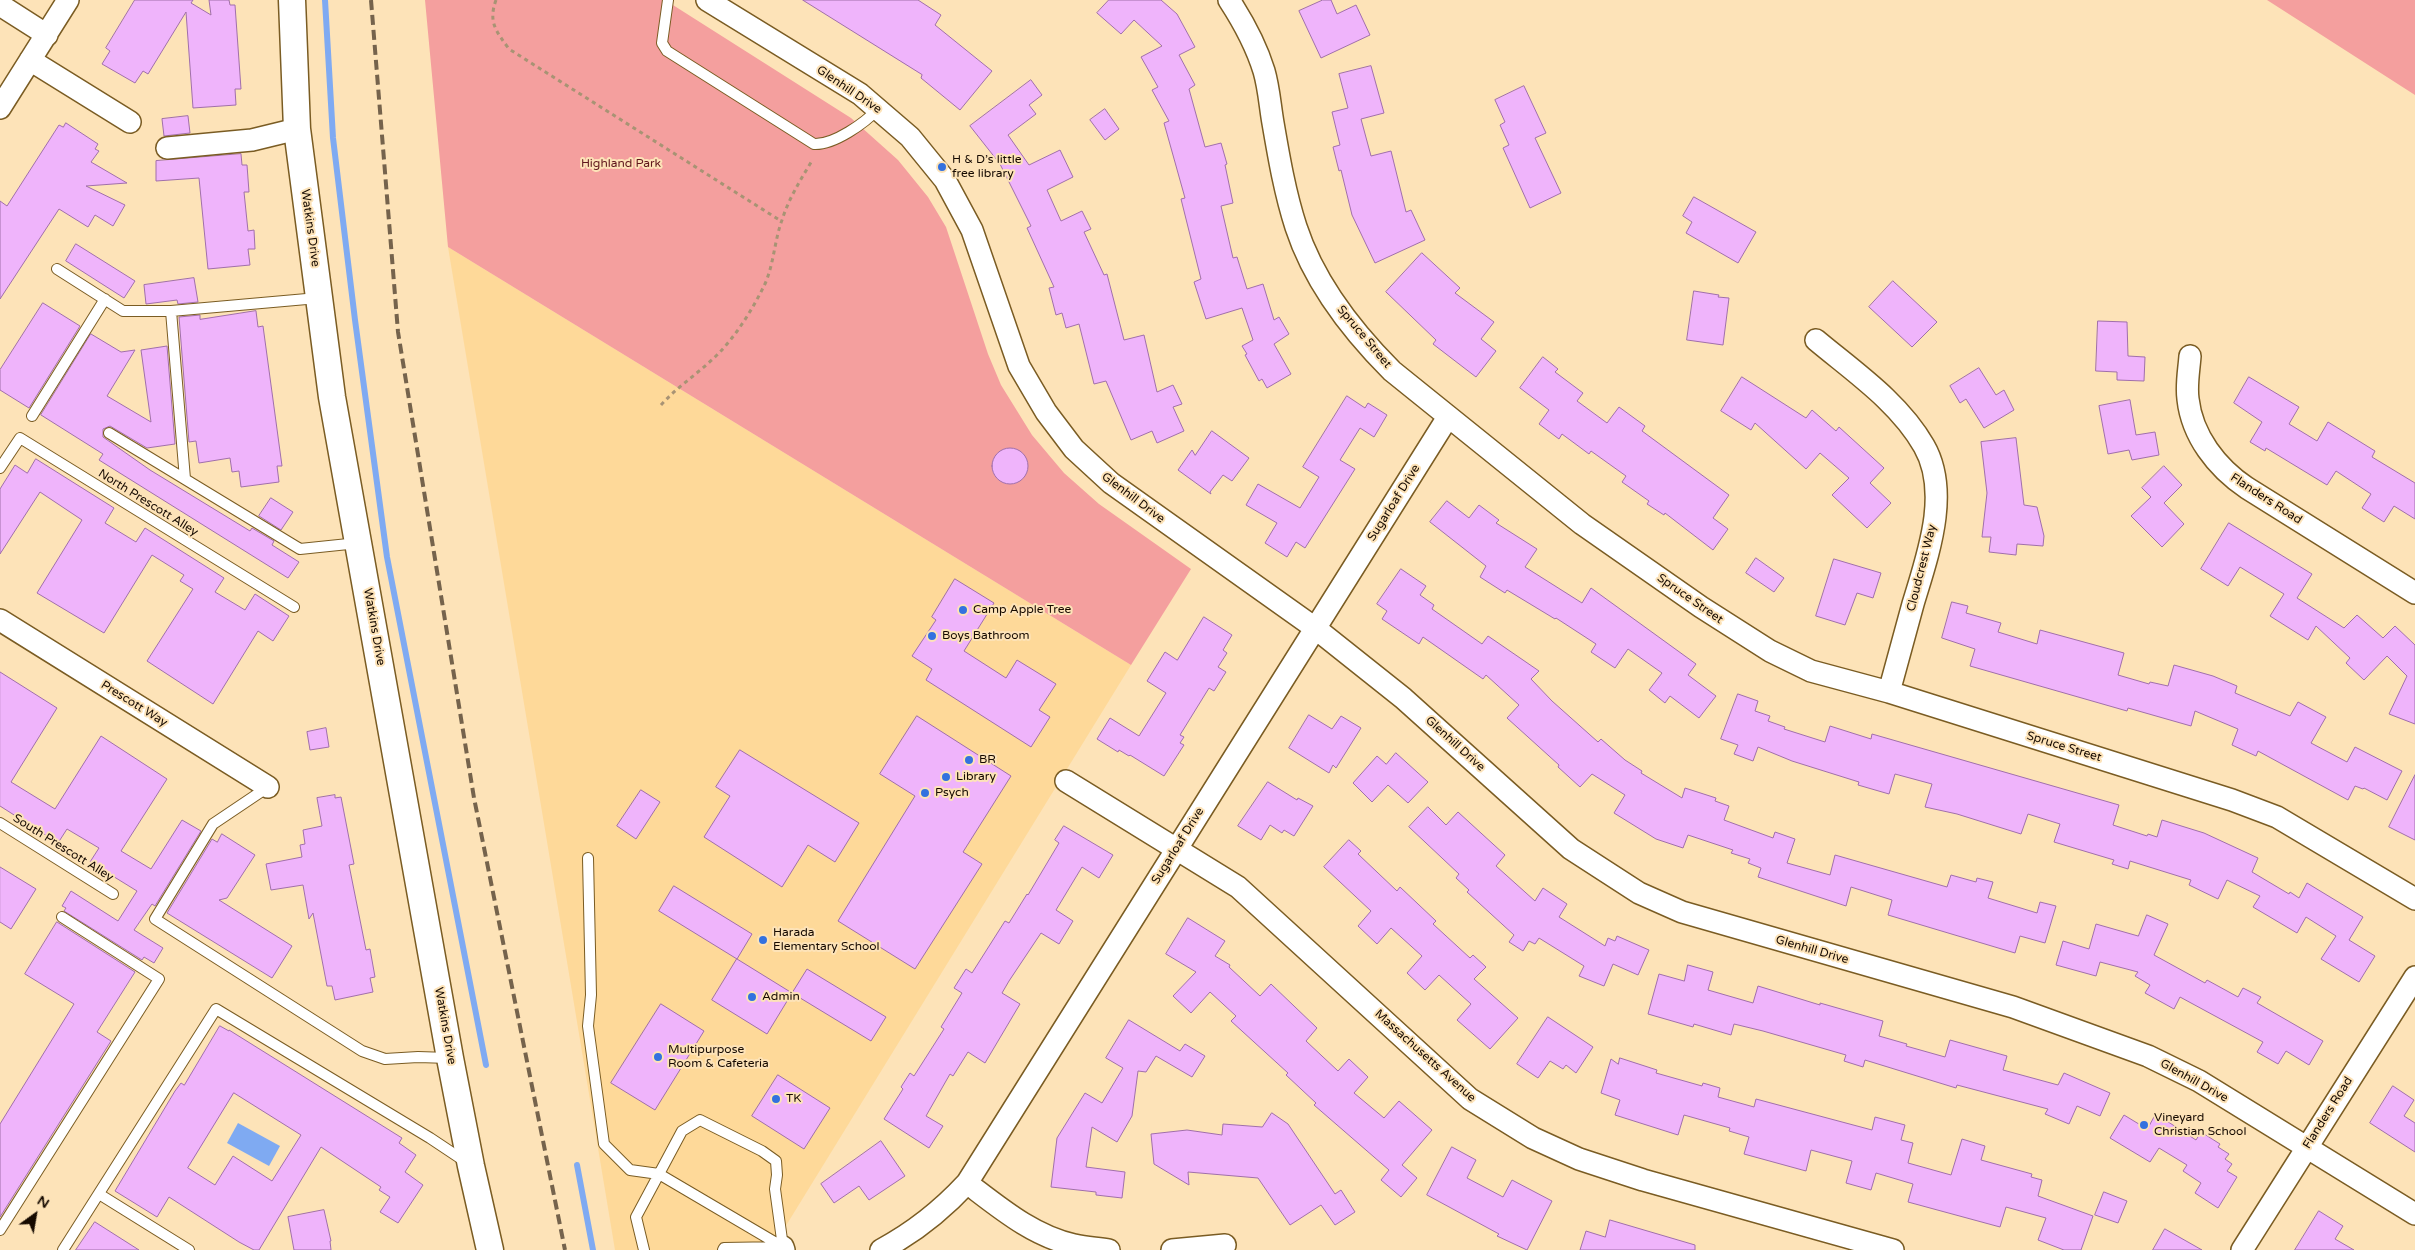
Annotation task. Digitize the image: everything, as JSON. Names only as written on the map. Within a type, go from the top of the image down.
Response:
[{"type":"street","points":[[2,100],[47,35],[68,0]]},
{"type":"street","name":"Watkins Drive","points":[[292,0],[297,129],[332,398],[450,1058],[490,1250]]},
{"type":"street","name":"Glenhill Drive","points":[[707,0],[860,94],[879,108],[910,136],[945,180],[972,230],[1019,366],[1046,412],[1074,450],[1111,482],[1315,628],[1410,704],[1571,849],[1640,893],[1682,912],[2012,1007],[2148,1056],[2199,1082],[2415,1214]]},
{"type":"street","name":"Spruce Street","points":[[1229,0],[1249,32],[1264,72],[1284,182],[1296,227],[1308,256],[1336,305],[1364,342],[1392,371],[1582,524],[1740,634],[1811,671],[1889,692],[2232,800],[2277,817],[2415,899]]},
{"type":"street","points":[[0,5],[47,35]]},
{"type":"street","points":[[30,60],[130,122]]},
{"type":"street","points":[[167,148],[252,140],[297,129]]},
{"type":"street","name":"Cloudcrest Way","points":[[1816,340],[1886,400],[1909,425],[1924,446],[1933,467],[1936,493],[1934,522],[1926,559],[1889,692]]},
{"type":"street","name":"Flanders Road","points":[[2190,356],[2188,399],[2194,423],[2205,448],[2217,464],[2232,479],[2415,593]]},
{"type":"street","name":"Sugarloaf Drive","points":[[881,1250],[897,1241],[945,1206],[967,1183],[1448,417]]},
{"type":"street","name":"Prescott Way","points":[[0,620],[268,787]]},
{"type":"street","name":"Massachusetts Avenue","points":[[1066,781],[1238,887],[1470,1099],[1533,1138],[1579,1159],[1642,1180],[1893,1250]]},
{"type":"street","name":"Flanders Road","points":[[2242,1250],[2415,977]]},
{"type":"street","points":[[967,1183],[1012,1217],[1041,1233],[1074,1245],[1109,1250]]},
{"type":"street","points":[[1172,1250],[1225,1245]]},
{"type":"lane","points":[[668,0],[662,43],[667,51],[814,144],[823,144],[866,122],[879,108]]},
{"type":"lane","points":[[57,270],[123,310],[171,311],[319,298]]},
{"type":"lane","points":[[32,416],[105,300]]},
{"type":"lane","points":[[171,311],[185,479]]},
{"type":"lane","points":[[109,433],[300,549],[358,543]]},
{"type":"lane","name":"North Prescott Alley","points":[[0,468],[20,438],[294,607]]},
{"type":"lane","points":[[268,787],[213,824],[155,920],[362,1051],[385,1059],[450,1058]]},
{"type":"lane","name":"South Prescott Alley","points":[[0,824],[113,894]]},
{"type":"lane","points":[[588,858],[591,995],[588,1026],[604,1144],[630,1170],[659,1174],[783,1248]]},
{"type":"lane","points":[[0,1230],[159,979],[62,917]]},
{"type":"lane","points":[[63,1250],[216,1009],[430,1138],[471,1166]]},
{"type":"lane","points":[[644,1250],[636,1217],[682,1131],[700,1120],[762,1151],[776,1161],[775,1189],[783,1248]]},
{"type":"lane","points":[[99,1194],[189,1250]]},
{"type":"lane","points":[[723,1250],[783,1248]]},
{"type":"path","points":[[496,0],[491,14],[497,31],[508,49],[781,221]]},
{"type":"path","points":[[661,406],[674,390],[717,355],[737,331],[764,285],[775,255],[781,221],[794,190],[814,159],[820,158]]},
{"type":"shaded area","name":"Harada Elementary School","points":[[448,247],[1131,665],[771,1250],[615,1250]]},
{"type":"green space","name":"Highland Park","points":[[425,0],[665,0],[851,118],[898,160],[928,197],[946,227],[988,354],[1001,385],[1032,435],[1064,473],[1099,504],[1191,569],[1131,665],[448,247]]},
{"type":"green space","points":[[2267,0],[2415,0],[2415,95]]},
{"type":"water","points":[[238,1123],[280,1146],[269,1166],[227,1143]]},
{"type":"building","points":[[135,0],[193,0],[191,3],[211,15],[209,0],[229,0],[230,5],[235,5],[241,89],[235,89],[236,105],[193,108],[186,12],[148,74],[143,71],[135,83],[102,64],[110,51],[106,48]]},
{"type":"building","points":[[803,0],[918,0],[941,15],[935,25],[992,71],[960,110],[921,78],[922,75]]},
{"type":"building","points":[[1109,0],[1161,0],[1177,14],[1195,47],[1179,55],[1195,85],[1189,89],[1205,147],[1221,143],[1227,164],[1225,165],[1233,203],[1221,206],[1233,258],[1237,257],[1247,289],[1263,284],[1274,320],[1279,317],[1289,334],[1274,344],[1291,374],[1267,388],[1262,379],[1259,381],[1242,346],[1253,340],[1242,308],[1206,319],[1194,282],[1201,279],[1181,199],[1185,198],[1164,123],[1169,121],[1152,90],[1158,87],[1141,57],[1162,46],[1134,20],[1121,34],[1097,13]]},
{"type":"building","points":[[1323,0],[1331,0],[1337,14],[1356,5],[1370,35],[1321,58],[1299,11]]},
{"type":"building","points":[[1371,66],[1384,113],[1361,119],[1371,156],[1391,151],[1406,212],[1411,210],[1425,240],[1375,263],[1352,215],[1341,170],[1339,171],[1333,147],[1340,145],[1332,112],[1348,108],[1339,74]]},
{"type":"building","points":[[1031,80],[1042,95],[1029,105],[1036,114],[1008,135],[1029,165],[1060,150],[1073,177],[1047,190],[1061,221],[1082,211],[1091,229],[1084,232],[1104,275],[1107,274],[1124,340],[1144,335],[1157,392],[1173,385],[1182,404],[1173,407],[1184,431],[1157,443],[1152,431],[1131,440],[1106,381],[1094,384],[1079,324],[1066,328],[1062,313],[1056,315],[1049,288],[1054,287],[1027,228],[1031,226],[1000,164],[970,126]]},
{"type":"building","points":[[1524,86],[1546,133],[1535,138],[1561,193],[1530,208],[1503,148],[1509,145],[1500,125],[1505,122],[1495,100]]},
{"type":"building","points":[[1105,109],[1119,129],[1105,140],[1090,120]]},
{"type":"building","points":[[188,116],[190,133],[164,136],[162,119]]},
{"type":"building","points":[[66,123],[98,144],[95,149],[99,151],[91,162],[127,183],[86,186],[125,205],[113,226],[95,215],[88,227],[59,209],[0,299],[0,201],[7,206],[59,125],[63,127]]},
{"type":"building","points":[[241,154],[242,165],[247,165],[249,192],[244,192],[248,231],[254,230],[255,249],[248,249],[250,265],[208,269],[199,178],[156,181],[156,161]]},
{"type":"building","points":[[1694,197],[1756,232],[1738,263],[1686,233],[1692,222],[1683,216]]},
{"type":"building","points":[[76,244],[135,281],[124,298],[66,261]]},
{"type":"building","points":[[1422,253],[1460,288],[1455,293],[1494,322],[1481,339],[1496,351],[1476,377],[1433,344],[1436,340],[1386,292]]},
{"type":"building","points":[[194,278],[198,302],[178,304],[177,300],[146,304],[144,285]]},
{"type":"building","points":[[1893,281],[1937,322],[1912,347],[1869,307]]},
{"type":"building","points":[[1694,291],[1729,298],[1723,345],[1687,340]]},
{"type":"building","points":[[43,303],[80,326],[29,408],[0,390],[0,370]]},
{"type":"building","points":[[256,311],[258,327],[263,326],[282,466],[277,466],[279,482],[241,487],[239,471],[232,472],[230,458],[199,463],[196,441],[189,442],[179,317],[200,315],[200,319]]},
{"type":"building","points":[[2098,321],[2127,322],[2128,356],[2145,357],[2144,381],[2117,380],[2117,372],[2096,371]]},
{"type":"building","points":[[91,334],[121,352],[135,350],[107,396],[151,422],[141,350],[167,346],[175,444],[147,448],[110,426],[103,429],[103,437],[150,470],[250,531],[252,528],[274,541],[272,545],[299,562],[288,578],[99,460],[103,454],[41,415]]},
{"type":"building","points":[[1543,357],[1558,369],[1555,372],[1583,393],[1577,401],[1607,423],[1619,407],[1645,426],[1642,431],[1729,495],[1713,518],[1728,529],[1713,550],[1665,513],[1664,515],[1647,504],[1649,501],[1622,482],[1626,476],[1591,451],[1589,454],[1562,434],[1559,439],[1539,424],[1549,410],[1520,388]]},
{"type":"building","points":[[1979,368],[1996,395],[2004,390],[2014,410],[1984,428],[1966,399],[1960,403],[1950,386]]},
{"type":"building","points":[[1742,377],[1806,418],[1812,410],[1836,431],[1839,427],[1884,468],[1870,483],[1891,503],[1867,528],[1832,495],[1849,478],[1820,453],[1806,469],[1755,423],[1751,430],[1721,411]]},
{"type":"building","points":[[2249,377],[2299,407],[2289,424],[2317,441],[2328,422],[2375,451],[2372,457],[2415,483],[2415,519],[2394,506],[2384,522],[2362,508],[2371,494],[2336,471],[2327,485],[2266,448],[2265,451],[2250,442],[2262,422],[2234,403]]},
{"type":"building","points":[[1347,396],[1365,408],[1368,403],[1387,415],[1374,437],[1360,428],[1340,460],[1355,469],[1305,548],[1296,542],[1287,557],[1265,543],[1277,523],[1246,505],[1258,484],[1300,508],[1319,477],[1303,467]]},
{"type":"building","points":[[2130,400],[2136,435],[2155,432],[2159,455],[2132,460],[2129,450],[2108,454],[2099,406]]},
{"type":"building","points":[[1212,431],[1249,458],[1232,481],[1223,475],[1210,492],[1211,494],[1178,470],[1192,450],[1195,455]]},
{"type":"building","points":[[2016,438],[2024,505],[2037,507],[2044,536],[2043,546],[2017,544],[2016,555],[1989,552],[1991,537],[1982,537],[1987,493],[1981,442]]},
{"type":"building","points":[[1010,448],[1017,449],[1023,453],[1027,459],[1027,473],[1023,479],[1017,483],[1010,484],[1003,483],[997,479],[993,473],[992,466],[993,459],[997,453],[1003,449]]},
{"type":"building","points":[[36,459],[114,508],[105,523],[136,542],[145,528],[224,578],[215,592],[245,610],[255,594],[289,616],[273,641],[258,631],[213,704],[147,661],[193,589],[180,581],[184,575],[152,555],[104,633],[37,593],[82,520],[40,492],[0,554],[0,489],[15,465],[27,473]]},
{"type":"building","points":[[2164,466],[2182,485],[2164,503],[2184,524],[2162,547],[2131,516],[2151,497],[2142,488]]},
{"type":"building","points":[[271,498],[293,512],[281,530],[259,516]]},
{"type":"building","points":[[1447,501],[1469,518],[1479,505],[1499,520],[1496,523],[1537,549],[1525,567],[1582,603],[1591,588],[1696,664],[1688,675],[1716,696],[1699,718],[1670,696],[1665,703],[1649,690],[1662,673],[1628,649],[1615,668],[1591,652],[1596,644],[1556,618],[1507,590],[1505,593],[1480,577],[1486,566],[1430,522]]},
{"type":"building","points":[[2229,523],[2312,574],[2297,598],[2344,628],[2357,615],[2383,638],[2395,626],[2415,645],[2415,724],[2389,714],[2407,676],[2387,656],[2364,680],[2346,663],[2350,658],[2316,626],[2308,640],[2270,616],[2284,594],[2240,567],[2228,586],[2201,569]]},
{"type":"building","points":[[1756,558],[1784,578],[1774,592],[1746,573]]},
{"type":"building","points":[[1834,559],[1881,573],[1873,598],[1857,593],[1845,625],[1816,616]]},
{"type":"building","points":[[1401,569],[1426,586],[1420,595],[1434,605],[1432,609],[1482,644],[1488,636],[1539,671],[1531,679],[1552,701],[1598,742],[1601,739],[1625,760],[1642,771],[1641,773],[1682,798],[1685,788],[1716,798],[1715,801],[1729,806],[1724,820],[1773,838],[1775,832],[1795,839],[1787,863],[1830,875],[1835,855],[1947,887],[1951,875],[1976,882],[1977,878],[1993,882],[1988,898],[2037,913],[2040,902],[2056,906],[2045,943],[2020,936],[2015,953],[1888,915],[1892,900],[1851,887],[1846,906],[1758,877],[1761,868],[1748,863],[1750,859],[1731,853],[1733,850],[1688,835],[1683,848],[1656,839],[1614,813],[1625,795],[1592,774],[1580,787],[1558,767],[1559,765],[1507,718],[1519,705],[1486,675],[1483,679],[1423,637],[1419,644],[1382,619],[1387,611],[1377,604]]},
{"type":"building","points":[[955,579],[994,603],[964,651],[1006,678],[1017,660],[1056,684],[1039,710],[1050,717],[1031,747],[926,680],[932,669],[912,656],[936,620],[932,617]]},
{"type":"building","points":[[1952,602],[1968,606],[1966,613],[2001,623],[1998,632],[2037,644],[2040,630],[2124,653],[2118,675],[2149,684],[2150,682],[2168,686],[2174,665],[2213,676],[2237,686],[2235,693],[2290,716],[2298,702],[2326,717],[2311,743],[2347,762],[2355,747],[2402,771],[2387,800],[2364,788],[2355,786],[2348,800],[2258,751],[2256,756],[2232,745],[2238,729],[2195,711],[2191,726],[2128,708],[2127,711],[1970,666],[1975,649],[1942,638]]},
{"type":"building","points":[[1204,617],[1232,635],[1223,650],[1227,653],[1218,667],[1226,672],[1214,691],[1209,688],[1180,735],[1184,737],[1180,743],[1184,745],[1164,776],[1130,755],[1119,750],[1118,752],[1097,739],[1110,718],[1139,736],[1166,693],[1147,681],[1165,652],[1177,660]]},
{"type":"building","points":[[0,672],[57,708],[11,782],[55,809],[101,736],[167,779],[121,851],[151,869],[182,820],[201,831],[155,906],[152,904],[134,930],[163,948],[154,963],[144,957],[142,960],[64,911],[66,908],[62,906],[71,891],[118,921],[137,891],[90,862],[99,848],[67,829],[58,843],[0,806]]},
{"type":"building","points":[[1738,694],[1758,701],[1755,711],[1770,716],[1768,721],[1785,727],[1784,729],[1825,742],[1830,726],[1871,739],[1872,734],[2119,805],[2113,825],[2147,836],[2148,834],[2157,837],[2162,820],[2204,833],[2258,858],[2252,872],[2289,894],[2290,892],[2299,898],[2307,883],[2363,917],[2349,940],[2375,956],[2359,982],[2321,959],[2336,936],[2306,917],[2297,933],[2253,907],[2260,896],[2227,880],[2218,899],[2189,885],[2191,880],[2130,861],[2128,869],[2112,864],[2114,860],[2054,842],[2060,824],[2028,814],[2021,834],[1957,814],[1925,807],[1932,784],[1895,774],[1889,794],[1858,785],[1859,782],[1792,761],[1758,747],[1753,761],[1734,754],[1738,745],[1721,739]]},
{"type":"building","points":[[1309,715],[1332,729],[1341,716],[1361,728],[1336,768],[1333,765],[1329,773],[1289,748]]},
{"type":"building","points":[[917,716],[1011,776],[963,852],[982,864],[915,969],[838,921],[915,796],[880,774]]},
{"type":"building","points":[[326,728],[329,747],[310,750],[307,732]]},
{"type":"building","points":[[740,750],[859,823],[835,862],[808,845],[782,887],[704,837],[730,796],[716,787]]},
{"type":"building","points":[[1396,753],[1428,782],[1408,803],[1388,785],[1372,802],[1353,783],[1377,756],[1386,764]]},
{"type":"building","points":[[2415,775],[2415,840],[2389,827]]},
{"type":"building","points":[[1268,782],[1297,800],[1298,798],[1313,806],[1294,836],[1284,830],[1282,833],[1270,825],[1261,840],[1238,826]]},
{"type":"building","points":[[641,790],[660,802],[636,839],[617,826]]},
{"type":"building","points":[[335,795],[335,798],[341,797],[354,864],[349,865],[366,950],[370,949],[375,977],[370,978],[373,992],[335,1000],[332,986],[327,986],[313,913],[309,919],[303,885],[271,890],[266,864],[302,857],[300,845],[305,844],[303,830],[322,826],[317,798]]},
{"type":"building","points":[[1428,807],[1446,825],[1458,812],[1505,855],[1496,866],[1535,901],[1543,888],[1567,904],[1559,917],[1605,946],[1608,938],[1615,941],[1617,936],[1649,950],[1638,975],[1613,964],[1604,986],[1579,976],[1584,966],[1539,938],[1535,944],[1529,941],[1523,951],[1509,942],[1514,935],[1467,892],[1469,890],[1456,878],[1459,874],[1409,827]]},
{"type":"building","points":[[1064,826],[1113,855],[1099,878],[1082,867],[1056,910],[1073,921],[1059,944],[1041,933],[1009,981],[1002,993],[1020,1004],[985,1063],[968,1052],[953,1076],[950,1074],[926,1116],[943,1126],[929,1148],[884,1119],[903,1089],[901,1087],[910,1073],[914,1076],[944,1029],[941,1027],[962,993],[954,988],[966,969],[972,973],[1005,921],[1009,923],[1059,843],[1055,840]]},
{"type":"building","points":[[222,834],[255,855],[227,898],[219,900],[292,946],[272,978],[167,913],[212,839],[217,842]]},
{"type":"building","points":[[1349,840],[1361,851],[1358,854],[1397,891],[1400,887],[1436,921],[1433,924],[1470,958],[1473,955],[1486,967],[1474,979],[1518,1018],[1490,1049],[1457,1020],[1471,1004],[1439,975],[1425,990],[1407,973],[1422,956],[1391,928],[1377,944],[1358,926],[1371,911],[1324,867]]},
{"type":"building","points":[[0,867],[36,889],[11,929],[0,922]]},
{"type":"building","points":[[674,886],[752,934],[737,959],[659,911]]},
{"type":"building","points":[[2147,915],[2168,924],[2154,955],[2205,983],[2207,980],[2238,997],[2243,988],[2261,997],[2257,1003],[2323,1041],[2309,1065],[2286,1051],[2278,1064],[2257,1052],[2263,1042],[2180,997],[2174,1009],[2145,993],[2150,985],[2135,976],[2138,972],[2100,962],[2096,976],[2056,965],[2063,941],[2089,949],[2096,924],[2138,936]]},
{"type":"building","points":[[1188,918],[1225,941],[1215,956],[1230,965],[1229,967],[1260,996],[1271,984],[1317,1028],[1306,1041],[1338,1071],[1349,1059],[1368,1077],[1354,1093],[1384,1118],[1399,1101],[1432,1130],[1402,1165],[1417,1178],[1401,1197],[1381,1180],[1389,1170],[1314,1105],[1316,1103],[1286,1075],[1288,1073],[1231,1021],[1236,1016],[1210,992],[1191,1013],[1173,996],[1196,972],[1166,954]]},
{"type":"building","points":[[57,922],[135,972],[97,1032],[111,1041],[0,1217],[0,1124],[74,1004],[25,974]]},
{"type":"building","name":"Admin","points":[[737,959],[792,993],[767,1034],[712,1000]]},
{"type":"building","points":[[1688,965],[1713,972],[1708,990],[1753,1003],[1758,986],[1820,1005],[1820,1003],[1883,1021],[1879,1036],[1907,1044],[1906,1046],[1945,1057],[1950,1040],[2007,1056],[2003,1070],[2058,1085],[2064,1073],[2110,1093],[2100,1116],[2077,1106],[2069,1124],[2045,1114],[2048,1109],[1957,1085],[1956,1088],[1865,1060],[1863,1067],[1844,1061],[1846,1055],[1763,1031],[1734,1024],[1731,1035],[1694,1024],[1693,1027],[1648,1014],[1659,974],[1684,981]]},
{"type":"building","points":[[807,969],[886,1017],[871,1041],[792,993]]},
{"type":"building","name":"Multipurpose Room & Cafeteria","points":[[661,1004],[704,1031],[655,1110],[611,1083]]},
{"type":"building","points":[[1548,1017],[1593,1047],[1576,1073],[1566,1065],[1563,1069],[1550,1061],[1538,1078],[1517,1064]]},
{"type":"building","points":[[1129,1020],[1180,1051],[1185,1044],[1205,1056],[1192,1077],[1156,1056],[1146,1072],[1138,1071],[1132,1116],[1117,1142],[1092,1127],[1086,1167],[1125,1172],[1122,1198],[1096,1195],[1096,1192],[1051,1187],[1057,1138],[1085,1093],[1102,1103],[1123,1068],[1106,1058]]},
{"type":"building","points":[[220,1026],[402,1138],[399,1143],[416,1155],[405,1172],[423,1185],[398,1223],[380,1212],[390,1197],[379,1190],[381,1187],[321,1147],[259,1250],[254,1250],[239,1242],[169,1197],[157,1217],[115,1191],[175,1091],[181,1083],[184,1085]],"holes":[[[234,1093],[301,1135],[272,1181],[233,1156],[215,1185],[188,1168]]]},
{"type":"building","points":[[1620,1058],[1657,1070],[1656,1073],[1702,1086],[1703,1083],[1720,1088],[1718,1097],[1754,1107],[1756,1099],[1872,1130],[1875,1117],[1905,1125],[1901,1140],[1913,1143],[1908,1163],[1951,1175],[1962,1139],[1985,1146],[1981,1160],[2032,1174],[2031,1177],[2042,1180],[2038,1196],[2093,1216],[2081,1250],[2064,1250],[2038,1240],[2046,1218],[2006,1207],[2000,1227],[1908,1202],[1913,1184],[1876,1173],[1871,1190],[1846,1183],[1852,1161],[1811,1150],[1806,1171],[1744,1154],[1749,1137],[1729,1131],[1730,1128],[1684,1115],[1678,1135],[1615,1115],[1620,1100],[1601,1093],[1611,1059],[1618,1064]]},
{"type":"building","points":[[778,1075],[830,1108],[804,1149],[752,1116]]},
{"type":"building","points":[[2393,1086],[2414,1100],[2404,1116],[2415,1123],[2415,1152],[2370,1123]]},
{"type":"building","points":[[1272,1113],[1288,1124],[1335,1194],[1341,1190],[1355,1212],[1335,1225],[1321,1205],[1290,1225],[1258,1178],[1188,1172],[1189,1185],[1154,1164],[1151,1134],[1187,1130],[1222,1135],[1223,1124],[1262,1127]]},
{"type":"building","points":[[2156,1114],[2196,1140],[2201,1132],[2220,1144],[2218,1147],[2229,1154],[2225,1159],[2232,1164],[2227,1171],[2237,1177],[2218,1208],[2195,1193],[2201,1183],[2183,1171],[2187,1165],[2159,1148],[2150,1162],[2110,1138],[2124,1115],[2147,1129]]},
{"type":"building","points":[[881,1141],[905,1176],[869,1200],[859,1186],[834,1203],[821,1184]]},
{"type":"building","points":[[1452,1147],[1476,1160],[1467,1178],[1503,1197],[1512,1180],[1552,1201],[1527,1250],[1497,1236],[1499,1234],[1427,1195]]},
{"type":"building","points":[[2104,1192],[2127,1201],[2118,1223],[2095,1215]]},
{"type":"building","points":[[324,1210],[331,1241],[331,1250],[294,1250],[288,1217]]},
{"type":"building","points":[[2319,1211],[2343,1226],[2335,1239],[2354,1250],[2295,1250]]},
{"type":"building","points":[[1610,1220],[1695,1245],[1695,1250],[1580,1250],[1586,1231],[1605,1237]]},
{"type":"building","points":[[95,1222],[139,1250],[76,1250]]},
{"type":"building","points":[[2165,1229],[2202,1250],[2153,1250]]},
{"type":"waterway","points":[[325,0],[333,138],[387,557],[486,1065]]},
{"type":"waterway","points":[[577,1165],[593,1250]]},
{"type":"railway","points":[[371,0],[398,332],[474,798],[565,1250]]},
{"type":"place","name":"H & D’s little free library","points":[[942,167]]},
{"type":"place","name":"Camp Apple Tree","points":[[963,610]]},
{"type":"place","name":"Boys Bathroom","points":[[932,636]]},
{"type":"place","name":"BR","points":[[969,760]]},
{"type":"place","name":"Library","points":[[946,777]]},
{"type":"place","name":"Psych","points":[[925,793]]},
{"type":"place","name":"Harada Elementary School","points":[[763,940]]},
{"type":"place","name":"Admin","points":[[752,997]]},
{"type":"place","name":"Multipurpose Room & Cafeteria","points":[[658,1057]]},
{"type":"place","name":"TK","points":[[776,1099]]},
{"type":"place","name":"Vineyard Christian School","points":[[2144,1125]]}]
